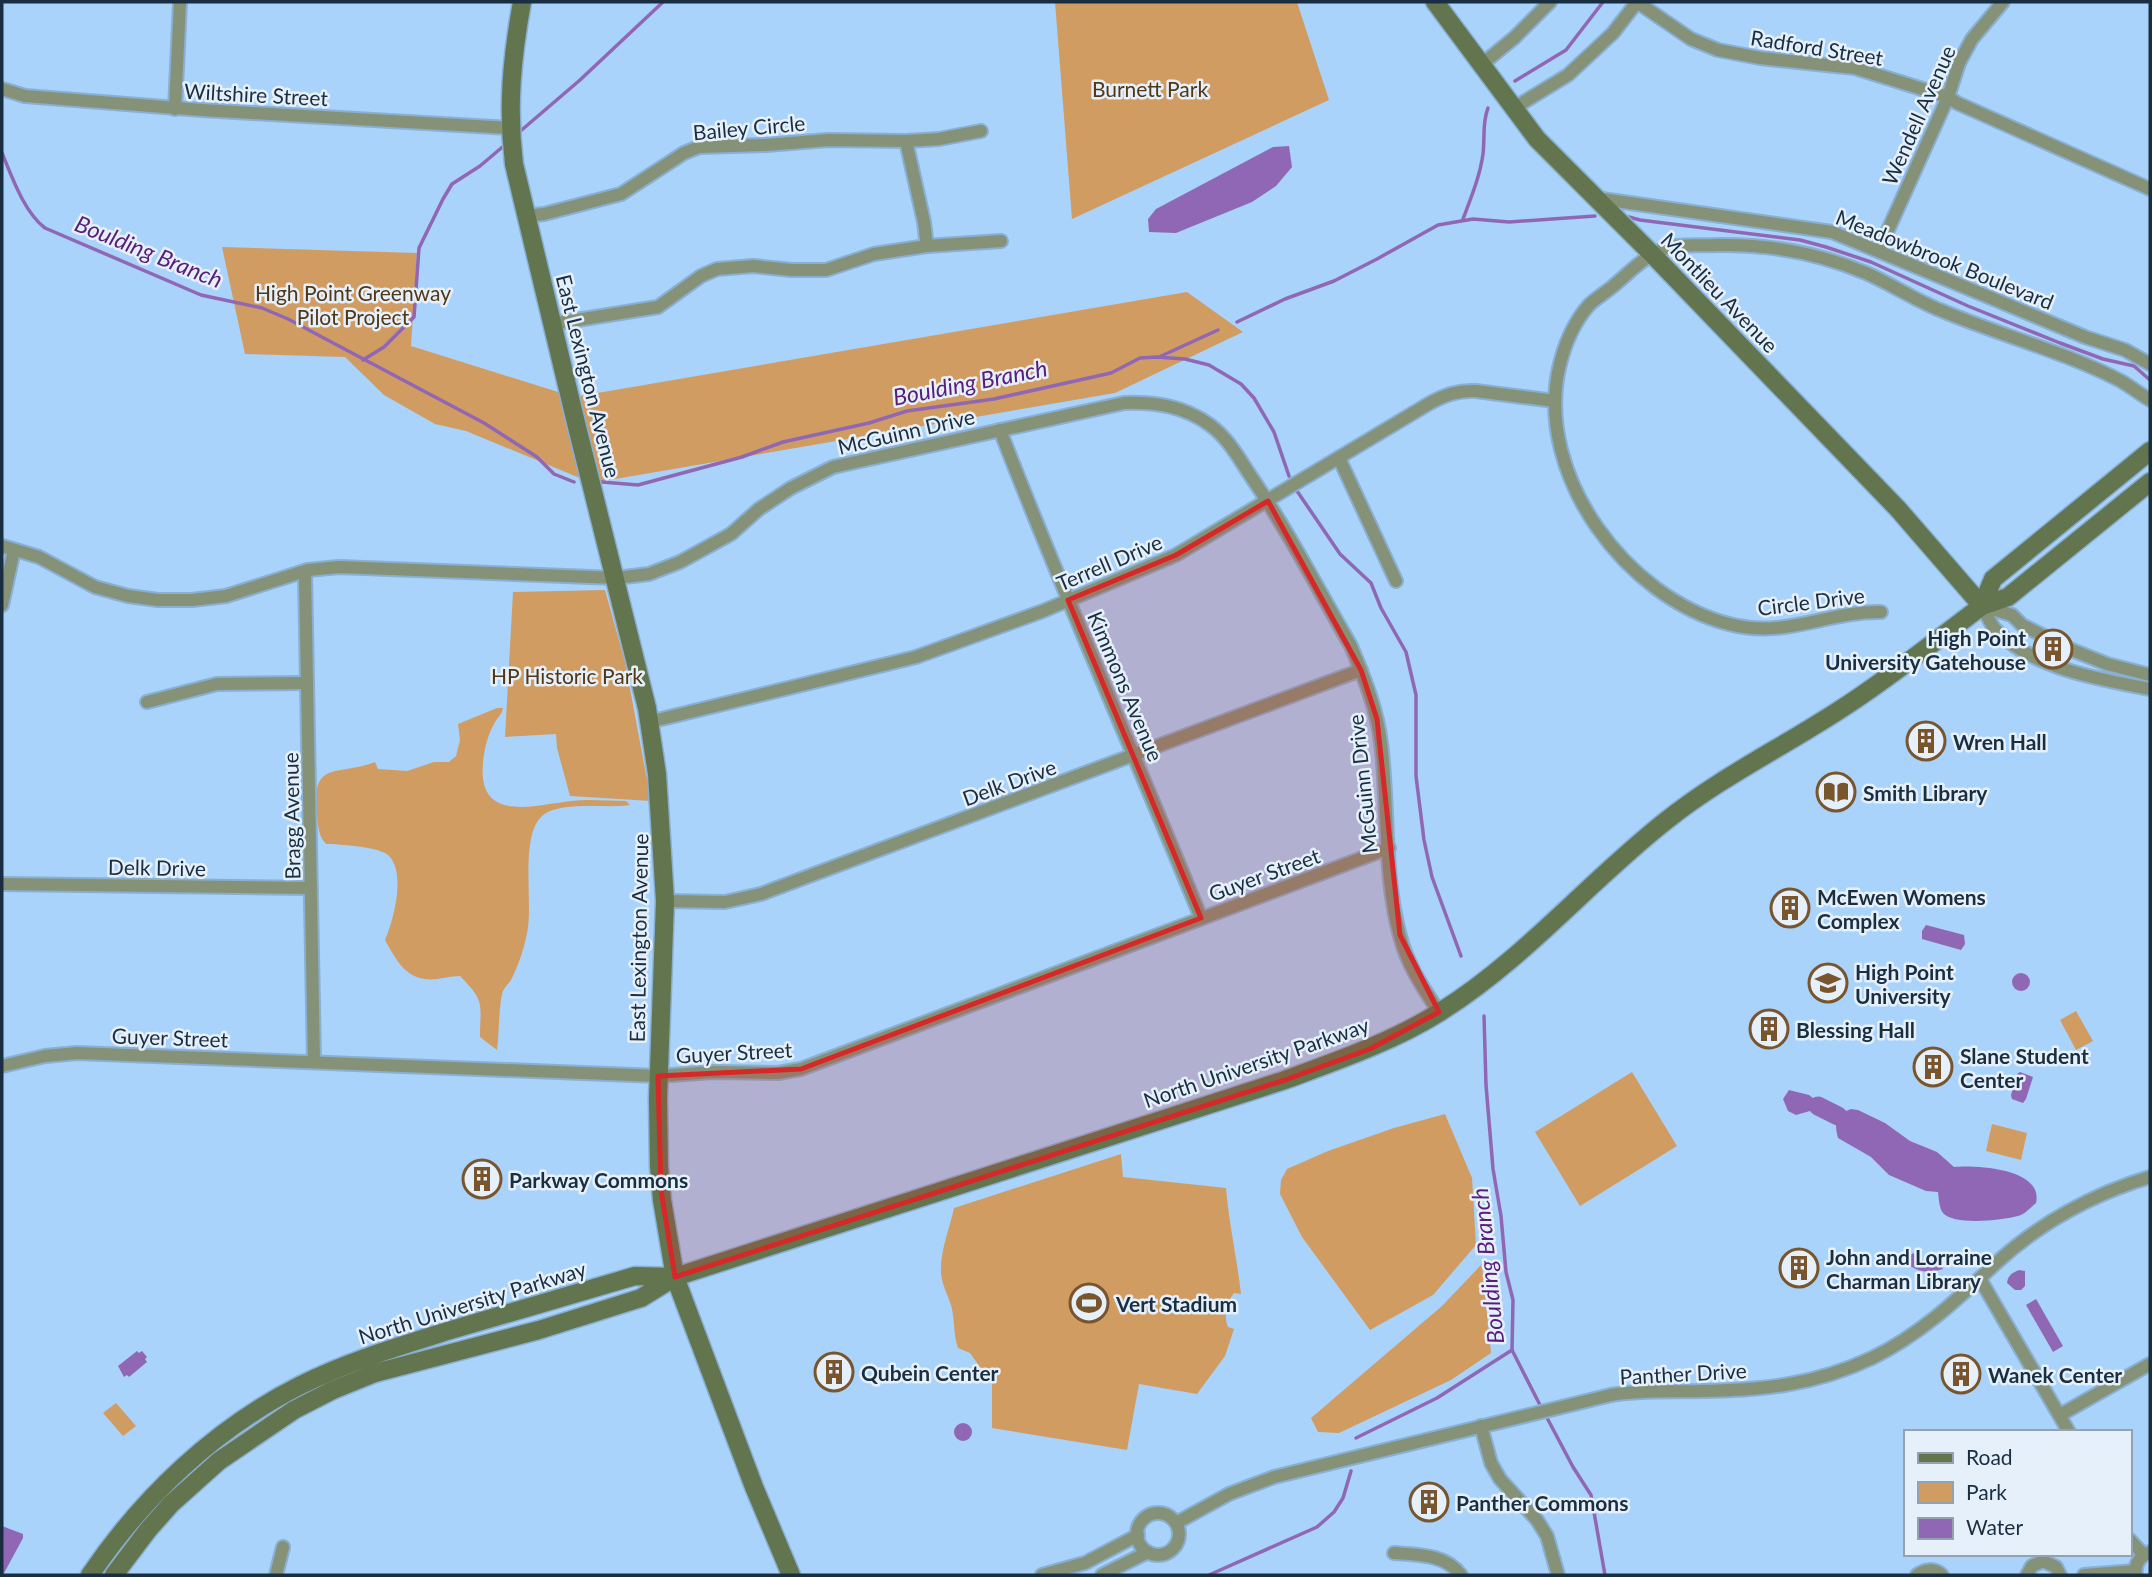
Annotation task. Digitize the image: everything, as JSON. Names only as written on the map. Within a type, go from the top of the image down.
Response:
[{"type":"main road","name":"East Lexington Avenue","points":[[522,2],[510,75],[510,128],[525,216],[616,578],[649,722],[659,794],[664,901],[658,1076],[661,1190],[675,1277],[790,1575]]},
{"type":"main road","name":"Montlieu Avenue","points":[[1435,2],[1537,139],[1898,509],[1982,606]]},
{"type":"main road","name":"North University Parkway","points":[[1982,606],[1993,579],[2150,451]]},
{"type":"main road","name":"North University Parkway","points":[[171,1504],[219,1461],[294,1410],[375,1373],[539,1330],[641,1298],[675,1277],[1285,1080],[1370,1049],[1439,1012],[1527,947],[1666,820],[1713,786],[1844,708],[1982,606],[2008,597],[2150,482]]},
{"type":"main road","name":"North University Parkway","points":[[211,1444],[288,1392],[387,1350],[635,1276],[675,1277]]},
{"type":"main road","points":[[90,1575],[115,1538],[147,1502],[211,1444]]},
{"type":"main road","points":[[114,1575],[171,1504],[170,1493],[200,1466],[211,1444]]},
{"type":"main road","points":[[103,1575],[148,1517],[147,1502]]},
{"type":"street","points":[[175,108],[180,2]]},
{"type":"street","points":[[1481,65],[1514,38],[1550,2]]},
{"type":"street","points":[[1514,108],[1567,75],[1613,33],[1637,2]]},
{"type":"street","name":"Radford Street","points":[[1637,2],[1691,40],[1718,50],[1760,58],[1855,68],[1903,81],[1948,97],[2150,188]]},
{"type":"street","name":"Wendell Avenue","points":[[1879,250],[1948,97],[1959,64],[1972,39],[2003,2]]},
{"type":"street","name":"Wiltshire Street","points":[[2,89],[24,96],[175,108],[510,128]]},
{"type":"street","name":"Bailey Circle","points":[[525,216],[544,214],[621,194],[684,153],[699,147],[828,140],[906,141],[939,139],[981,131]]},
{"type":"street","points":[[906,141],[927,246]]},
{"type":"street","name":"Meadowbrook Boulevard","points":[[1593,197],[1832,232],[2085,337],[2125,350],[2150,364]]},
{"type":"street","points":[[552,324],[658,307],[701,276],[717,269],[753,265],[792,270],[825,270],[874,254],[927,246],[1000,241]]},
{"type":"street","name":"Meadowbrook Boulevard","points":[[1652,254],[1672,247],[1733,245],[1767,247],[1825,257],[1868,274],[1938,309],[2121,381],[2150,400]]},
{"type":"street","name":"Circle Drive","points":[[1652,254],[1590,305],[1580,318],[1561,358],[1555,401],[1558,432],[1564,459],[1589,514],[1632,569],[1677,603],[1703,616],[1748,628],[1777,628],[1807,625],[1863,612],[1881,612]]},
{"type":"street","name":"Terrell Drive","points":[[649,722],[916,657],[1069,600],[1177,555],[1430,402],[1448,394],[1476,391],[1555,401]]},
{"type":"street","name":"McGuinn Drive","points":[[8,548],[39,557],[95,587],[128,596],[158,600],[226,596],[308,570],[339,567],[616,578],[649,574],[689,558],[731,534],[759,509],[791,488],[833,467],[1124,403],[1150,402],[1171,406],[1198,417],[1226,438],[1268,501],[1351,646],[1371,695],[1381,743],[1399,935],[1419,982],[1439,1012]]},
{"type":"street","name":"Kimmons Avenue","points":[[1000,430],[1043,543],[1201,918]]},
{"type":"street","points":[[1339,458],[1396,581]]},
{"type":"street","points":[[2,605],[8,548]]},
{"type":"street","name":"Bragg Avenue","points":[[308,570],[307,683],[314,1062]]},
{"type":"street","points":[[1982,606],[2012,615],[2022,625],[2107,664],[2150,675]]},
{"type":"street","points":[[1982,606],[1993,627],[2011,643],[2029,653],[2076,673],[2150,689]]},
{"type":"street","name":"Delk Drive","points":[[664,901],[725,902],[761,894],[1361,670]]},
{"type":"street","points":[[147,702],[217,684],[307,683]]},
{"type":"street","name":"Guyer Street","points":[[2,1066],[45,1056],[77,1053],[658,1076],[713,1072],[778,1073],[801,1069],[1389,848]]},
{"type":"street","name":"Delk Drive","points":[[2,884],[311,888]]},
{"type":"street","name":"Panther Drive","points":[[1176,1523],[1229,1494],[1274,1477],[1566,1406],[1626,1393],[1773,1388],[1825,1377],[1874,1357],[1918,1330],[2029,1237],[2073,1209],[2103,1194],[2150,1177]]},
{"type":"street","points":[[1980,1279],[2067,1430]]},
{"type":"street","points":[[2060,1415],[2150,1364]]},
{"type":"street","points":[[1481,1426],[1491,1463],[1500,1479],[1537,1520],[1547,1536],[1558,1575]]},
{"type":"street","points":[[1153,1514],[1166,1515],[1176,1523],[1179,1536],[1173,1549],[1161,1555],[1148,1552],[1143,1547],[1138,1535],[1142,1522],[1153,1514]]},
{"type":"street","points":[[1042,1575],[1085,1563],[1138,1535]]},
{"type":"street","points":[[2084,1575],[2135,1573],[2136,1565],[2147,1554],[2131,1541]]},
{"type":"street","points":[[275,1575],[283,1547]]},
{"type":"street","points":[[1102,1575],[1148,1552]]},
{"type":"street","points":[[1394,1553],[1434,1557],[1454,1566],[1461,1575]]},
{"type":"street","points":[[2027,1575],[2032,1566],[2043,1562],[2056,1567],[2060,1575]]},
{"type":"street","points":[[1917,1575],[1933,1570],[1942,1575]]},
{"type":"highlighted area","points":[[1268,501],[1361,670],[1377,719],[1400,935],[1439,1012],[1370,1049],[1285,1080],[675,1277],[661,1190],[658,1076],[801,1069],[1201,918],[1068,600],[1176,555]]},
{"type":"green space","name":"Burnett Park","points":[[1055,2],[1297,2],[1329,100],[1072,219]]},
{"type":"green space","name":"High Point Greenway Pilot Project","points":[[222,247],[417,253],[411,346],[574,397],[1187,292],[1243,332],[1115,393],[592,483],[466,431],[435,424],[384,395],[345,357],[245,354]]},
{"type":"green space","name":"HP Historic Park","points":[[605,590],[625,662],[651,801],[570,796],[557,748],[556,734],[505,737],[513,592]]},
{"type":"green space","points":[[503,708],[488,737],[483,763],[484,782],[489,795],[499,803],[526,807],[592,800],[626,801],[630,805],[559,809],[541,817],[535,826],[529,853],[527,933],[517,966],[502,996],[497,1050],[480,1037],[480,1004],[460,976],[433,979],[417,977],[405,970],[396,959],[385,940],[397,894],[396,869],[392,860],[385,853],[373,849],[326,844],[319,830],[316,796],[318,784],[323,777],[338,770],[375,762],[378,769],[407,771],[434,762],[449,762],[456,756],[460,740],[458,724]]},
{"type":"green space","points":[[2076,1011],[2093,1041],[2076,1050],[2060,1020]]},
{"type":"green space","points":[[1632,1072],[1677,1146],[1580,1206],[1535,1132]]},
{"type":"green space","points":[[1445,1114],[1472,1178],[1476,1245],[1433,1295],[1370,1330],[1302,1237],[1280,1194],[1281,1180],[1287,1169],[1328,1151]]},
{"type":"green space","points":[[1992,1124],[2027,1133],[2021,1160],[1986,1151]]},
{"type":"green space","name":"Vert Stadium","points":[[1121,1154],[1123,1177],[1226,1188],[1241,1294],[1234,1293],[1226,1309],[1228,1327],[1234,1329],[1225,1356],[1197,1394],[1139,1384],[1127,1450],[992,1428],[992,1371],[980,1367],[970,1353],[958,1348],[952,1310],[942,1278],[942,1253],[954,1208]]},
{"type":"green space","points":[[1482,1264],[1491,1353],[1451,1380],[1339,1433],[1318,1432],[1311,1418],[1442,1306]]},
{"type":"green space","points":[[116,1403],[136,1426],[123,1436],[103,1413]]},
{"type":"water","points":[[1289,146],[1292,167],[1276,186],[1252,202],[1176,233],[1149,232],[1148,219],[1156,209],[1273,147]]},
{"type":"water","points":[[1926,925],[1964,935],[1965,944],[1961,950],[1922,939],[1922,931]]},
{"type":"water","points":[[2021,973],[2027,976],[2030,982],[2027,988],[2021,991],[2015,988],[2012,982],[2015,976]]},
{"type":"water","points":[[2020,1072],[2033,1077],[2023,1103],[2012,1099],[2011,1095]]},
{"type":"water","points":[[1789,1090],[1809,1095],[1818,1102],[1817,1109],[1796,1115],[1788,1111],[1783,1099]]},
{"type":"water","points":[[1851,1109],[1885,1123],[1910,1141],[1937,1152],[1954,1167],[1991,1168],[2019,1176],[2030,1182],[2036,1191],[2036,1203],[2023,1214],[2011,1218],[1968,1221],[1949,1217],[1942,1211],[1938,1192],[1926,1191],[1889,1175],[1871,1157],[1838,1138],[1837,1120]]},
{"type":"water","points":[[1913,1253],[1924,1261],[1938,1259],[1943,1269],[1927,1272],[1913,1268],[1904,1261]]},
{"type":"water","points":[[2019,1270],[2025,1271],[2025,1286],[2021,1290],[2015,1290],[2007,1283],[2011,1275]]},
{"type":"water","points":[[2036,1299],[2063,1346],[2053,1352],[2026,1305]]},
{"type":"water","points":[[137,1351],[142,1351],[147,1362],[129,1377],[124,1377],[118,1366]]},
{"type":"water","points":[[963,1423],[969,1426],[972,1432],[969,1438],[963,1441],[957,1438],[954,1432],[957,1426]]},
{"type":"water","points":[[2,1526],[23,1534],[3,1575]]},
{"type":"waterway","points":[[517,134],[580,80],[663,2]]},
{"type":"waterway","points":[[1515,81],[1566,50],[1603,2]]},
{"type":"waterway","points":[[1463,219],[1482,162],[1488,108]]},
{"type":"waterway","points":[[363,360],[384,347],[414,317],[419,248],[452,184],[480,166],[506,144]]},
{"type":"waterway","name":"Boulding Branch","points":[[2,153],[25,204],[45,228],[201,295],[262,308],[288,319],[484,423],[537,457],[554,474],[574,482]]},
{"type":"waterway","points":[[1237,322],[1285,299],[1334,281],[1438,225],[1473,219],[1509,222],[1595,216]]},
{"type":"waterway","points":[[1629,217],[1800,240],[1826,247],[1871,262],[1968,306],[2060,343],[2103,359],[2134,366],[2150,380]]},
{"type":"waterway","points":[[1159,357],[1218,330]]},
{"type":"waterway","name":"Boulding Branch","points":[[602,482],[638,485],[742,457],[783,442],[869,423],[907,411],[994,399],[1111,373],[1140,358],[1157,357],[1185,359],[1209,365],[1241,384],[1254,398],[1274,432],[1289,476]]},
{"type":"waterway","name":"Boulding Branch","points":[[1297,491],[1340,554],[1371,583],[1381,608],[1406,652],[1416,695],[1416,776],[1424,840],[1432,877],[1461,956]]},
{"type":"waterway","name":"Boulding Branch","points":[[1484,1016],[1493,1169],[1506,1272],[1513,1300],[1512,1350],[1541,1407]]},
{"type":"waterway","points":[[1818,1106],[1838,1116]]},
{"type":"waterway","points":[[1356,1438],[1437,1398],[1512,1350]]},
{"type":"waterway","name":"Boulding Branch","points":[[1545,1414],[1591,1495],[1605,1575]]},
{"type":"waterway","points":[[1209,1575],[1317,1527],[1334,1512],[1343,1498],[1351,1471]]},
{"type":"place","name":"High Point University Gatehouse","points":[[2053,649]]},
{"type":"place","name":"Wren Hall","points":[[1926,741]]},
{"type":"place","name":"Smith Library","points":[[1836,792]]},
{"type":"place","name":"McEwen Womens Complex","points":[[1790,908]]},
{"type":"place","name":"High Point University","points":[[1828,983]]},
{"type":"place","name":"Blessing Hall","points":[[1769,1029]]},
{"type":"place","name":"Slane Student Center","points":[[1933,1067]]},
{"type":"place","name":"Parkway Commons","points":[[482,1179]]},
{"type":"place","name":"John and Lorraine Charman Library","points":[[1799,1268]]},
{"type":"place","name":"Vert Stadium","points":[[1089,1303]]},
{"type":"place","name":"Qubein Center","points":[[834,1372]]},
{"type":"place","name":"Wanek Center","points":[[1961,1374]]},
{"type":"place","name":"Panther Commons","points":[[1429,1502]]}]
